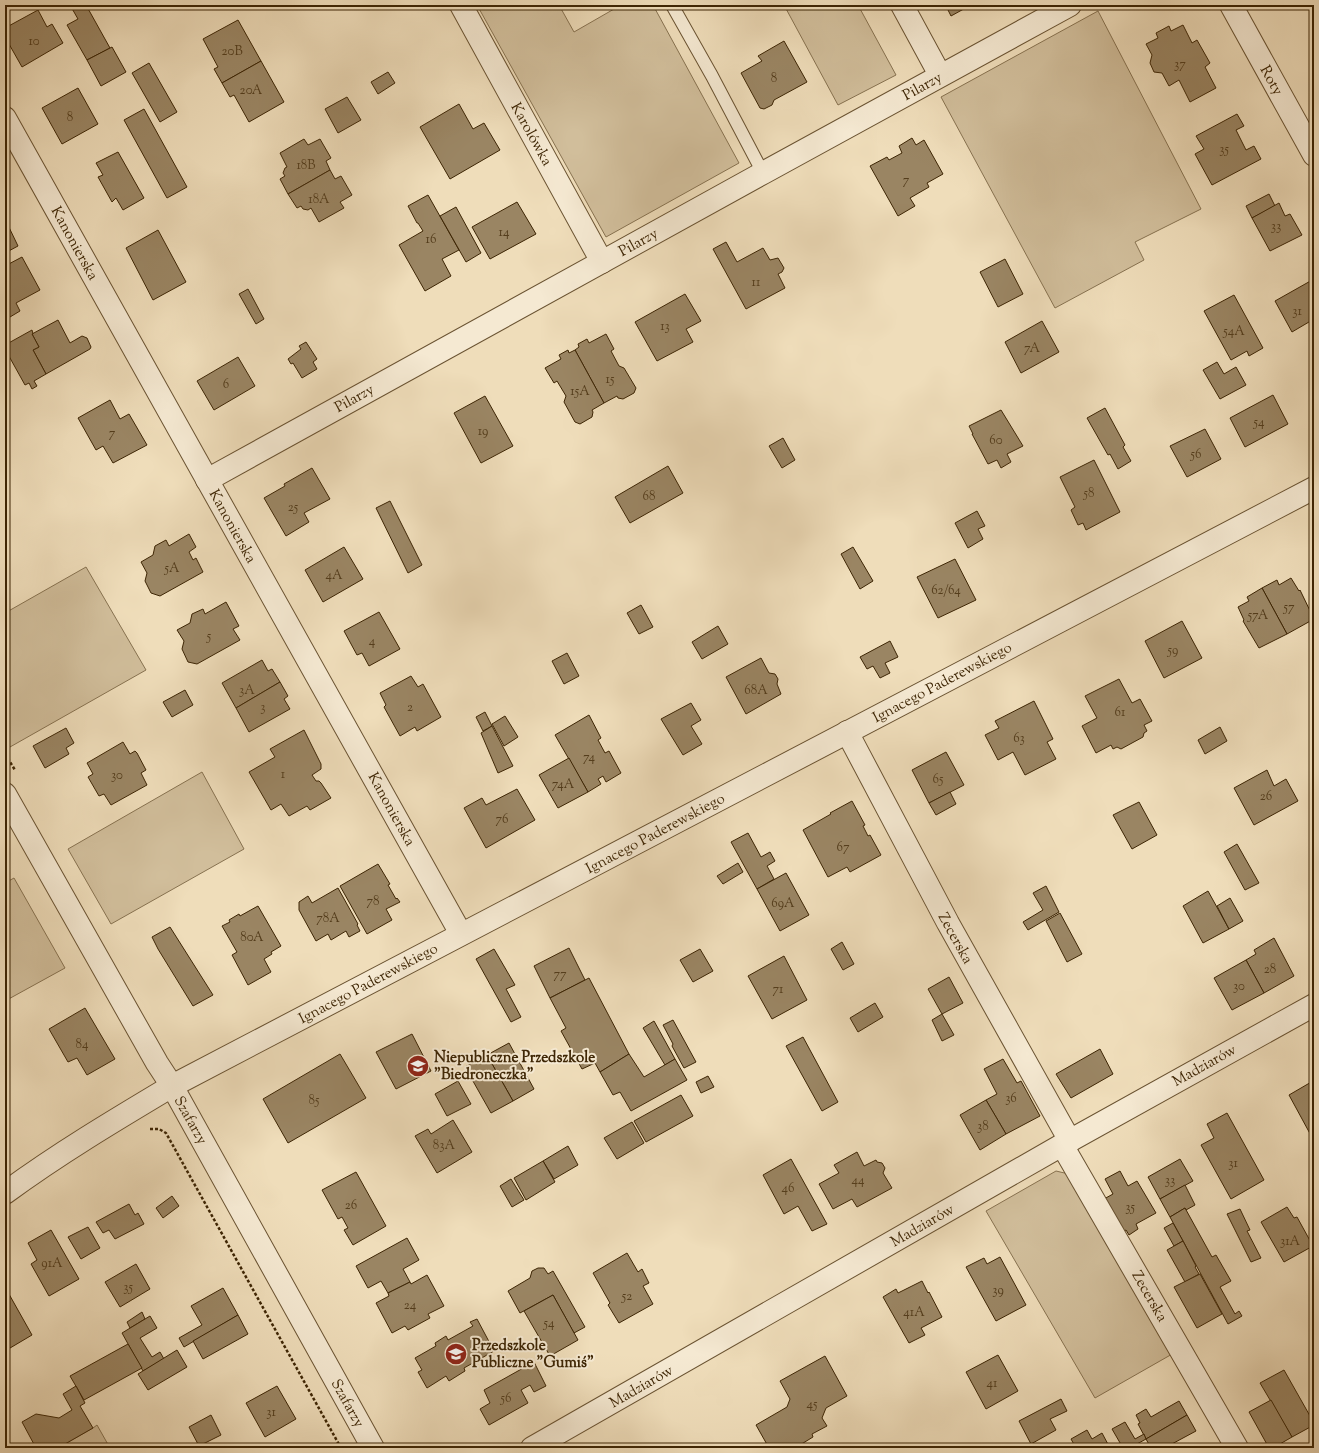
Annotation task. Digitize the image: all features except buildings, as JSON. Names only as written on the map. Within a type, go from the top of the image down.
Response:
[{"type":"street","name":"Karolówka","points":[[461,5],[602,262]]},
{"type":"street","points":[[902,5],[940,75]]},
{"type":"street","name":"Pilarzy","points":[[207,480],[940,75],[1070,5]]},
{"type":"street","name":"Roty","points":[[1231,5],[1314,155]]},
{"type":"street","name":"Kanonierska","points":[[5,118],[461,934]]},
{"type":"street","name":"Ignacego Paderewskiego","points":[[5,1193],[39,1168],[172,1086],[1314,488]]},
{"type":"street","name":"Zecerska","points":[[847,732],[1066,1143],[1237,1448]]},
{"type":"street","name":"Szafarzy","points":[[5,794],[172,1086],[373,1448]]},
{"type":"street","name":"Madziarów","points":[[532,1448],[1191,1072],[1314,1005]]},
{"type":"lane","points":[[672,5],[712,76],[762,173]]},
{"type":"path","points":[[148,1128],[166,1132],[341,1448]]},
{"type":"shaded area","points":[[477,5],[559,5],[574,32],[621,5],[653,5],[739,163],[606,237]]},
{"type":"shaded area","points":[[784,5],[858,5],[896,75],[838,105]]},
{"type":"shaded area","points":[[1098,11],[1201,209],[1135,242],[1144,260],[1055,308],[941,97]]},
{"type":"shaded area","points":[[86,567],[146,670],[10,747],[5,737],[5,613]]},
{"type":"shaded area","points":[[202,772],[244,849],[111,924],[68,849]]},
{"type":"shaded area","points":[[14,878],[65,968],[5,1001],[5,883]]},
{"type":"shaded area","points":[[1056,1171],[1073,1175],[1174,1353],[1095,1398],[986,1211]]},
{"type":"shaded area","points":[[97,1425],[110,1448],[58,1448],[93,1428]]},
{"type":"place","name":"Niepubliczne Przedszkole \"Biedroneczka\"","points":[[418,1066]]},
{"type":"place","name":"Przedszkole Publiczne \"Gumiś\"","points":[[456,1354]]}]
